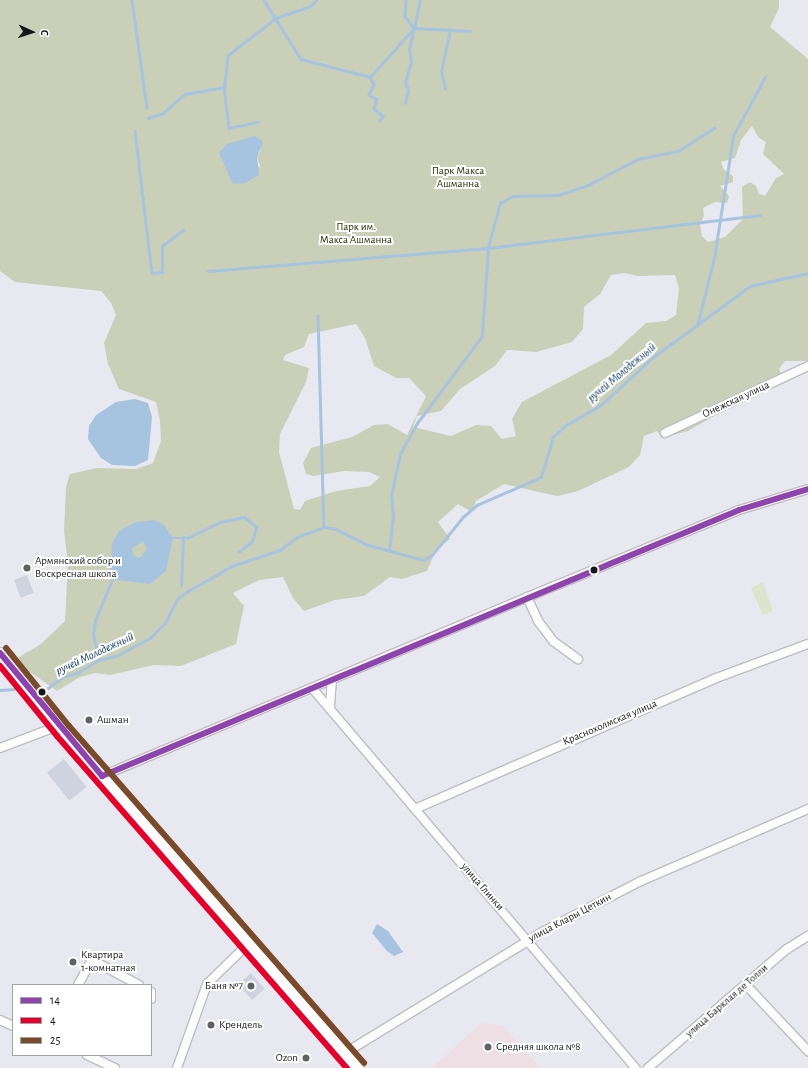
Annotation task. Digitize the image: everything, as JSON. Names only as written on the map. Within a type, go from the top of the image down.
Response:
[{"type":"main road","points":[[0,653],[58,726],[358,1068]]},
{"type":"street","name":"Онежская улица","points":[[665,433],[808,366]]},
{"type":"street","points":[[102,776],[527,597],[739,510],[808,489]]},
{"type":"street","points":[[527,597],[538,621],[552,641],[578,659]]},
{"type":"street","name":"Краснохолмская улица","points":[[415,809],[716,678],[808,644]]},
{"type":"street","points":[[330,707],[332,679]]},
{"type":"street","name":"улица Глинки","points":[[312,688],[330,707],[635,1068]]},
{"type":"street","points":[[0,748],[58,726]]},
{"type":"street","name":"улица Клары Цеткин","points":[[345,1053],[527,940],[641,881],[808,809]]},
{"type":"street","name":"улица Барклая де Толли","points":[[648,1068],[787,949],[808,936]]},
{"type":"street","points":[[177,1068],[207,984],[249,943]]},
{"type":"street","points":[[79,984],[92,960],[137,984]]},
{"type":"street","points":[[746,985],[808,1051]]},
{"type":"street","points":[[0,1020],[12,1026]]},
{"type":"street","points":[[89,1056],[115,1068]]},
{"type":"shaded area","name":"Средняя школа №8","points":[[481,1023],[503,1026],[540,1068],[432,1068]]},
{"type":"green space","name":"Парк Макса Ашманна","points":[[0,0],[779,0],[779,8],[770,27],[808,59],[808,361],[785,361],[779,369],[784,381],[738,402],[688,431],[662,438],[657,431],[644,436],[640,455],[629,467],[578,491],[557,496],[504,484],[476,501],[472,512],[458,504],[438,522],[450,539],[436,550],[427,571],[402,579],[390,577],[364,596],[335,600],[304,611],[293,598],[283,577],[259,580],[233,593],[244,606],[236,644],[181,666],[154,665],[110,675],[95,673],[80,677],[57,691],[20,665],[19,657],[41,644],[65,621],[68,563],[64,531],[66,487],[70,474],[97,468],[136,469],[153,463],[161,441],[160,421],[156,402],[119,389],[108,364],[104,343],[116,315],[111,303],[101,291],[15,282],[0,271]],"holes":[[[752,126],[759,138],[766,142],[763,154],[784,174],[776,178],[765,196],[759,194],[756,186],[750,182],[742,187],[743,219],[725,237],[708,242],[702,236],[700,225],[704,216],[703,208],[715,202],[727,203],[729,196],[720,186],[733,182],[733,176],[724,170],[721,162],[735,158],[741,140]],[[227,144],[261,149],[257,157],[261,168]],[[624,273],[638,276],[675,275],[679,288],[676,315],[666,321],[646,323],[611,355],[522,402],[512,419],[516,436],[502,439],[491,426],[476,425],[451,436],[413,427],[417,416],[441,411],[460,389],[495,366],[507,350],[536,352],[572,342],[583,329],[584,307],[600,294],[611,275]],[[356,324],[365,338],[374,366],[396,378],[409,378],[426,396],[407,435],[388,424],[374,425],[352,437],[311,448],[303,463],[306,474],[313,476],[344,471],[369,472],[380,477],[370,486],[336,491],[305,501],[300,510],[294,509],[279,452],[280,434],[306,382],[309,368],[283,360],[285,355],[304,347],[309,334]]]},
{"type":"green space","points":[[763,582],[773,611],[763,615],[751,588]]},
{"type":"water","points":[[255,136],[263,142],[257,157],[259,175],[245,183],[233,184],[219,153],[227,144]]},
{"type":"water","points":[[135,399],[148,403],[152,417],[148,460],[135,466],[112,465],[101,458],[88,439],[89,426],[96,415],[116,402]]},
{"type":"water","points":[[155,520],[164,525],[173,538],[166,571],[150,584],[110,579],[112,543],[119,531],[136,522]],"holes":[[[143,541],[147,550],[139,558],[133,555],[132,548]]]},
{"type":"water","points":[[377,924],[388,931],[403,952],[394,956],[387,951],[372,933]]},
{"type":"building","points":[[27,575],[34,593],[21,598],[14,580]]},
{"type":"building","points":[[64,759],[87,787],[70,801],[47,773]]},
{"type":"building","name":"Баня №7","points":[[251,973],[265,989],[252,1000],[238,984]]},
{"type":"waterway","points":[[132,0],[147,108]]},
{"type":"waterway","points":[[264,0],[301,59],[370,77],[414,28],[420,0]]},
{"type":"waterway","points":[[148,118],[163,113],[185,94],[224,87],[228,55],[276,18],[311,6],[316,0]]},
{"type":"waterway","points":[[406,1],[405,16],[414,28],[470,31]]},
{"type":"waterway","points":[[405,103],[408,90],[405,82],[411,62],[409,49],[414,28]]},
{"type":"waterway","points":[[445,89],[441,72],[450,30]]},
{"type":"waterway","points":[[370,77],[374,84],[369,95],[377,99],[374,109],[383,116],[380,121]]},
{"type":"waterway","points":[[697,326],[714,258],[733,136],[765,77]]},
{"type":"waterway","points":[[224,87],[229,128],[257,122]]},
{"type":"waterway","points":[[389,550],[393,517],[391,496],[400,454],[418,422],[482,336],[488,247],[500,203],[513,196],[558,195],[588,185],[638,159],[678,151],[714,128]]},
{"type":"waterway","points":[[135,131],[152,273],[162,272],[162,246],[183,230]]},
{"type":"waterway","points":[[208,271],[488,248],[760,215]]},
{"type":"waterway","name":"ручей Молодежный","points":[[48,688],[62,677],[77,673],[99,660],[116,656],[151,637],[165,623],[178,598],[188,591],[232,566],[280,550],[297,537],[324,527],[336,529],[365,544],[424,560],[432,555],[463,517],[477,505],[541,477],[553,437],[566,425],[601,405],[652,358],[750,286],[808,273]]},
{"type":"waterway","points":[[318,316],[324,527]]},
{"type":"waterway","points":[[173,538],[187,538],[220,522],[244,517],[257,527],[252,542],[239,552]]},
{"type":"waterway","points":[[181,586],[183,538]]},
{"type":"waterway","points":[[99,660],[93,634],[95,621],[112,580]]},
{"type":"waterway","name":"ручей Молодежный","points":[[0,690],[14,689]]},
{"type":"transit line","name":"14","points":[[102,776],[739,510],[808,489]]},
{"type":"transit line","name":"25","points":[[6,648],[69,726],[364,1063]]},
{"type":"transit line","name":"14","points":[[0,653],[102,776]]},
{"type":"transit line","name":"4","points":[[0,666],[57,736],[347,1068]]},
{"type":"place","name":"Армянский собор и Воскресная школа","points":[[27,568]]},
{"type":"place","name":"Ашман","points":[[89,720]]},
{"type":"place","name":"Квартира 1-комнатная","points":[[73,962]]},
{"type":"place","name":"Баня №7","points":[[251,986]]},
{"type":"place","name":"Крендель","points":[[211,1025]]},
{"type":"place","name":"Средняя школа №8","points":[[488,1047]]},
{"type":"place","name":"Ozon","points":[[306,1058]]},
{"type":"park label","name":"Парк им. Макса Ашманна","points":[[356,234]]}]
